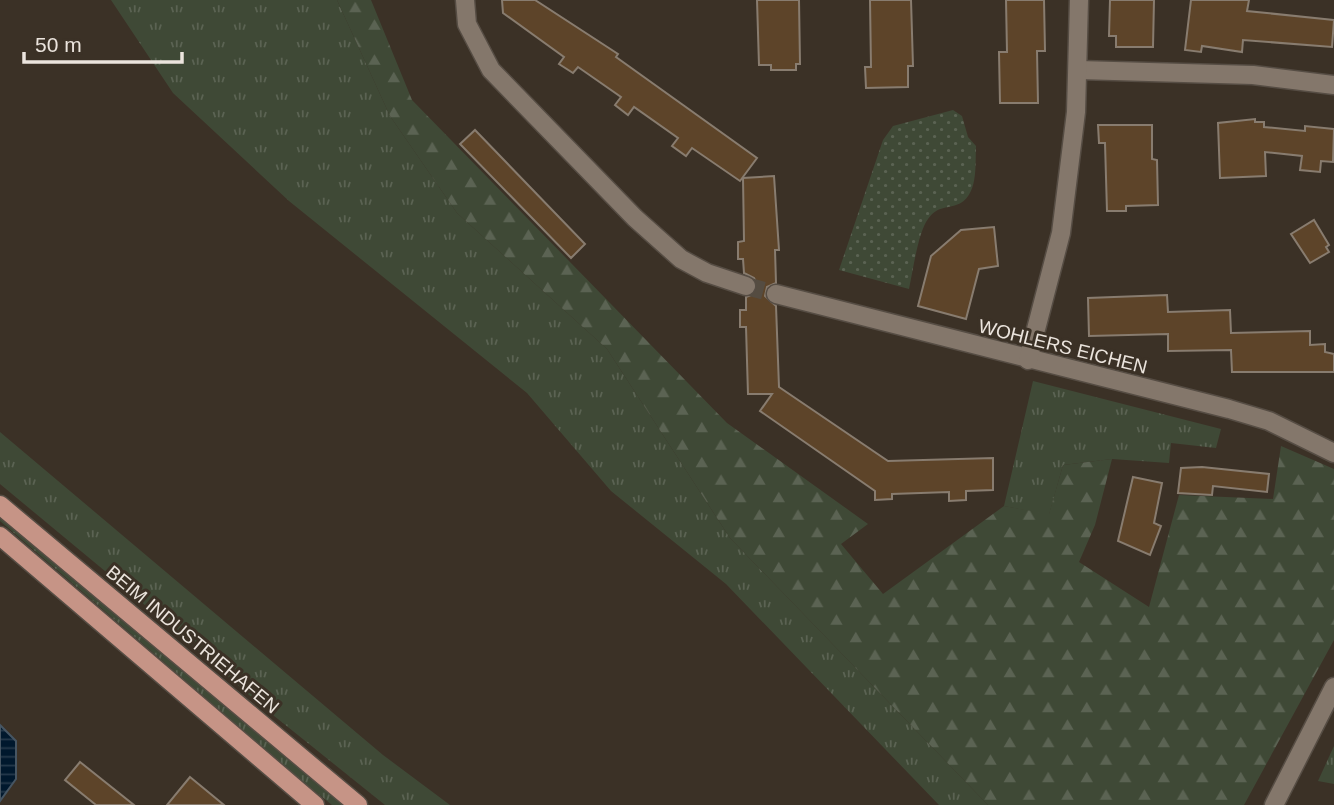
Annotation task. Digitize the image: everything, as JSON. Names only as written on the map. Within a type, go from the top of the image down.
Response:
[{"type":"main road","name":"BEIM INDUSTRIEHAFEN","points":[[0,505],[358,805]]},
{"type":"main road","points":[[0,536],[315,805]]},
{"type":"street","points":[[465,0],[467,23],[491,70],[635,218],[681,260],[707,274],[746,286]]},
{"type":"street","points":[[1028,360],[1060,233],[1079,70],[1079,0]]},
{"type":"street","points":[[1079,70],[1254,75],[1334,85]]},
{"type":"street","name":"WOHLERS EICHEN","points":[[776,294],[1269,421],[1334,453]]},
{"type":"street","points":[[1274,805],[1334,687]]},
{"type":"green space","points":[[111,0],[337,0],[390,116],[457,213],[607,349],[730,538],[988,805],[939,805],[726,584],[611,491],[527,393],[289,201],[173,93]]},
{"type":"green space","points":[[337,0],[371,0],[412,100],[727,423],[868,524],[841,544],[883,594],[1004,506],[1049,514],[1063,465],[1112,459],[1095,525],[1079,562],[1149,607],[1179,495],[1273,499],[1281,446],[1334,469],[1334,640],[1244,805],[988,805],[730,538],[607,349],[457,213],[390,116]]},
{"type":"green space","points":[[953,110],[962,116],[968,137],[976,146],[974,180],[969,195],[963,201],[937,210],[924,225],[909,289],[839,270],[883,140],[893,126]]},
{"type":"green space","points":[[1033,381],[1221,429],[1216,448],[1171,443],[1169,463],[1112,459],[1063,465],[1049,515],[1004,506]]},
{"type":"green space","points":[[0,432],[383,755],[450,805],[385,805],[263,707],[0,484]]},
{"type":"green space","points":[[0,511],[343,805],[332,805],[301,780],[0,521]]},
{"type":"green space","points":[[1334,746],[1334,784],[1318,781]]},
{"type":"water","points":[[0,725],[16,741],[16,779],[0,801]]},
{"type":"building","points":[[502,0],[535,0],[618,54],[616,57],[757,158],[740,181],[692,148],[686,156],[672,146],[678,138],[634,107],[628,115],[615,105],[621,97],[578,67],[573,73],[559,64],[564,57],[503,13]]},
{"type":"building","points":[[757,0],[799,0],[800,64],[796,64],[796,70],[771,70],[771,65],[759,65]]},
{"type":"building","points":[[870,0],[911,0],[913,66],[908,66],[908,87],[866,88],[865,67],[871,67]]},
{"type":"building","points":[[1006,0],[1044,0],[1045,51],[1037,51],[1038,103],[1000,103],[999,52],[1007,52]]},
{"type":"building","points":[[1110,0],[1154,0],[1153,47],[1116,47],[1116,36],[1109,36]]},
{"type":"building","points":[[1191,0],[1249,0],[1247,11],[1334,20],[1332,47],[1243,40],[1242,52],[1202,46],[1201,52],[1185,50]]},
{"type":"building","points":[[1255,119],[1255,122],[1264,122],[1264,127],[1305,131],[1305,126],[1334,129],[1333,162],[1321,161],[1320,172],[1300,170],[1302,156],[1265,152],[1266,176],[1220,178],[1218,123]]},
{"type":"building","points":[[1098,125],[1152,125],[1152,159],[1157,160],[1158,205],[1126,206],[1126,211],[1107,211],[1105,143],[1099,143]]},
{"type":"building","points":[[475,130],[585,244],[571,258],[460,144]]},
{"type":"building","points":[[774,176],[779,250],[775,250],[776,283],[767,287],[765,296],[776,306],[779,387],[888,461],[993,458],[993,490],[966,491],[966,500],[949,501],[949,492],[892,494],[892,499],[875,500],[875,491],[760,411],[772,394],[748,394],[746,327],[740,327],[740,310],[746,310],[746,297],[754,294],[757,284],[754,278],[744,273],[743,259],[738,259],[738,242],[744,241],[743,178]]},
{"type":"building","points":[[1314,220],[1329,245],[1326,247],[1329,252],[1310,263],[1291,234]]},
{"type":"building","points":[[994,227],[998,266],[979,269],[966,319],[918,306],[931,256],[961,230]]},
{"type":"building","points":[[1167,295],[1168,312],[1230,310],[1231,333],[1310,331],[1310,345],[1325,344],[1325,352],[1334,354],[1334,372],[1232,372],[1231,350],[1168,351],[1168,334],[1089,336],[1088,298]]},
{"type":"building","points":[[1202,467],[1269,474],[1267,492],[1213,486],[1212,495],[1178,493],[1181,468]]},
{"type":"building","points":[[1133,477],[1162,483],[1154,523],[1161,526],[1150,555],[1118,541]]},
{"type":"building","points":[[80,762],[134,805],[96,805],[65,780]]},
{"type":"building","points":[[190,777],[224,805],[167,805]]},
{"type":"tunnel","points":[[746,286],[776,294]]}]
